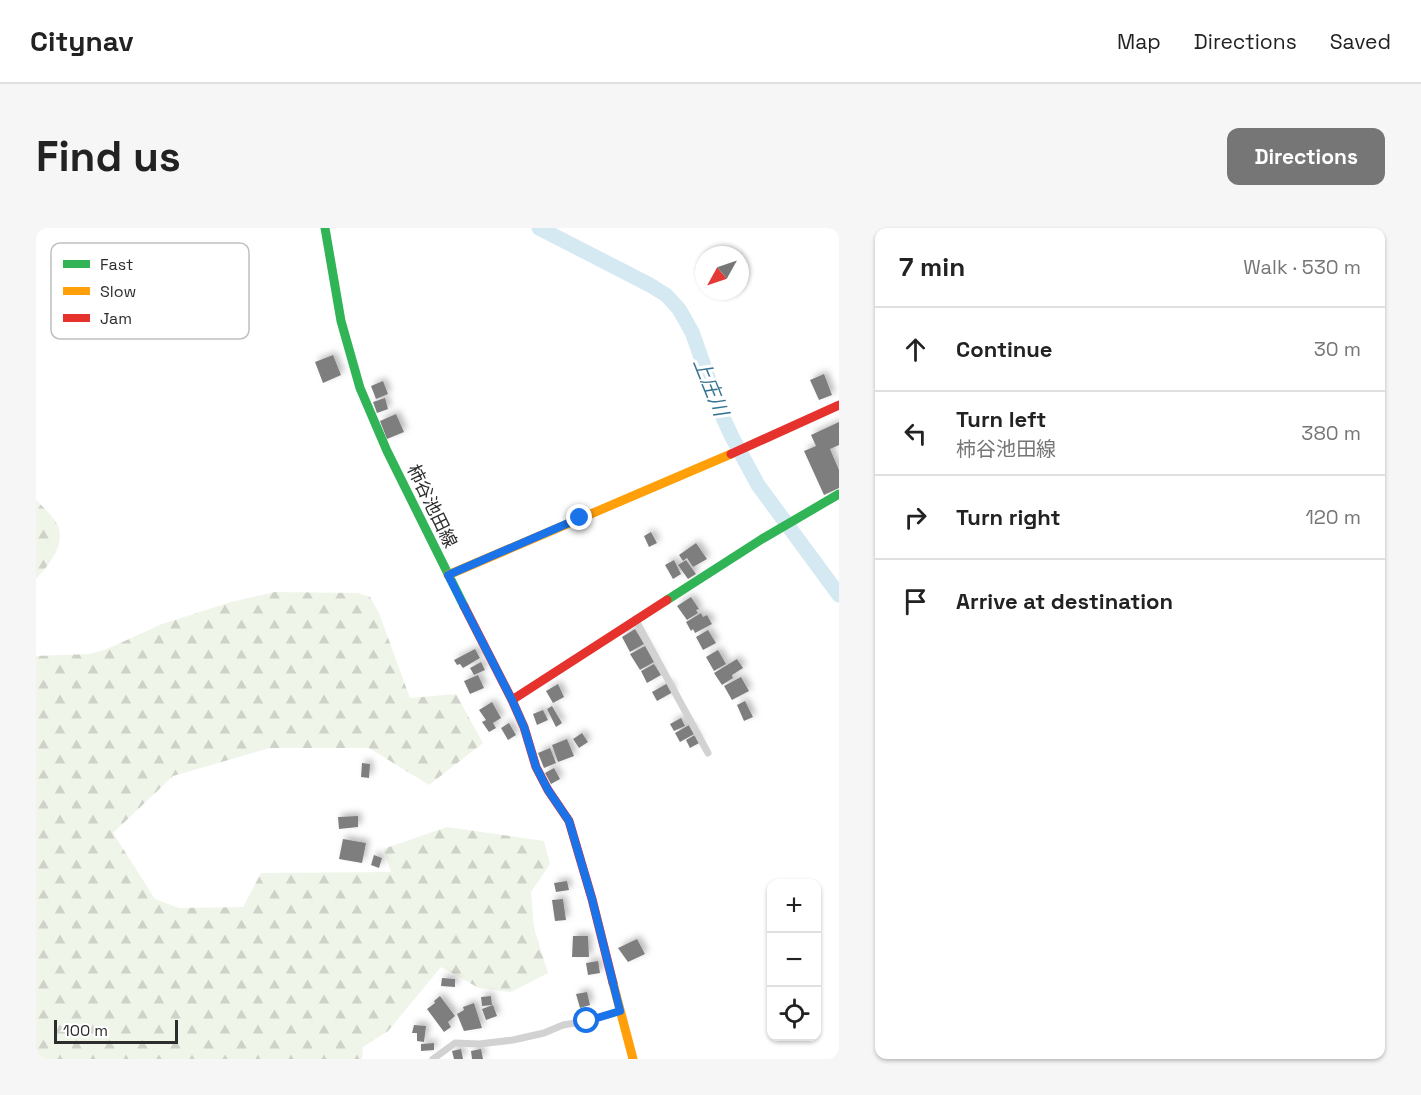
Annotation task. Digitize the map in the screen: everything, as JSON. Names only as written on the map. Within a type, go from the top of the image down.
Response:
[{"type":"main road","name":"柿谷池田線","points":[[325,228],[333,290],[356,376],[399,477],[512,700],[524,727],[536,767],[569,821],[592,899],[633,1059]]},
{"type":"main road","points":[[448,575],[715,461],[839,405]]},
{"type":"main road","points":[[512,700],[635,619],[762,539],[839,494]]},
{"type":"street","points":[[635,619],[708,753]]},
{"type":"street","points":[[433,1059],[455,1043],[480,1044],[513,1040],[620,1011]]},
{"type":"green space","points":[[36,500],[54,519],[60,533],[54,555],[36,579]]},
{"type":"green space","points":[[275,592],[358,593],[370,597],[379,613],[410,698],[456,694],[483,743],[429,785],[369,748],[270,748],[173,776],[113,833],[155,899],[179,908],[243,907],[261,873],[391,872],[383,849],[447,827],[544,841],[550,864],[531,892],[534,928],[548,973],[511,992],[479,988],[441,967],[388,1031],[363,1047],[362,1059],[36,1059],[36,656],[90,654],[107,649],[162,624],[231,602]]},
{"type":"building","points":[[333,355],[341,375],[323,383],[315,362]]},
{"type":"building","points":[[824,374],[832,395],[819,400],[810,380]]},
{"type":"building","points":[[383,381],[388,394],[376,399],[371,386]]},
{"type":"building","points":[[385,398],[388,409],[377,413],[373,402]]},
{"type":"building","points":[[396,414],[404,432],[387,439],[380,421]]},
{"type":"building","points":[[839,422],[839,445],[830,449],[839,470],[839,488],[824,495],[804,451],[816,446],[811,435]]},
{"type":"building","points":[[651,532],[657,543],[649,547],[644,536]]},
{"type":"building","points":[[696,543],[707,559],[693,567],[687,558],[683,561],[679,555]]},
{"type":"building","points":[[674,560],[681,574],[673,579],[665,565]]},
{"type":"building","points":[[686,560],[696,574],[688,579],[678,565]]},
{"type":"building","points":[[691,597],[699,609],[696,610],[698,613],[687,620],[677,606]]},
{"type":"building","points":[[701,613],[703,617],[707,615],[712,624],[695,633],[693,629],[691,631],[686,622]]},
{"type":"building","points":[[635,629],[644,644],[630,652],[622,637]]},
{"type":"building","points":[[708,630],[716,643],[703,650],[696,637]]},
{"type":"building","points":[[645,646],[654,662],[640,670],[630,654]]},
{"type":"building","points":[[475,649],[480,658],[463,668],[460,664],[457,665],[454,660]]},
{"type":"building","points":[[718,650],[726,664],[714,671],[706,657]]},
{"type":"building","points":[[737,659],[743,668],[722,685],[714,673]]},
{"type":"building","points":[[481,662],[485,670],[474,675],[470,668]]},
{"type":"building","points":[[654,664],[661,675],[647,683],[641,671]]},
{"type":"building","points":[[478,675],[484,688],[470,694],[464,681]]},
{"type":"building","points":[[741,677],[749,691],[732,700],[724,686]]},
{"type":"building","points":[[668,683],[673,692],[657,701],[652,692]]},
{"type":"building","points":[[558,684],[564,697],[553,703],[546,691]]},
{"type":"building","points":[[745,701],[753,717],[744,721],[737,705]]},
{"type":"building","points":[[492,702],[501,718],[493,723],[496,728],[489,732],[482,722],[486,720],[479,710]]},
{"type":"building","points":[[552,706],[562,723],[556,727],[547,709]]},
{"type":"building","points":[[543,710],[548,720],[537,725],[533,714]]},
{"type":"building","points":[[681,718],[685,726],[674,731],[670,724]]},
{"type":"building","points":[[509,723],[516,735],[508,740],[501,728]]},
{"type":"building","points":[[689,725],[694,734],[680,742],[675,733]]},
{"type":"building","points":[[582,733],[588,742],[579,748],[573,739]]},
{"type":"building","points":[[695,735],[699,743],[690,748],[686,740]]},
{"type":"building","points":[[567,739],[574,756],[558,762],[552,745]]},
{"type":"building","points":[[550,748],[556,763],[544,768],[538,753]]},
{"type":"building","points":[[362,763],[370,764],[369,778],[361,777]]},
{"type":"building","points":[[554,768],[560,779],[551,784],[545,773]]},
{"type":"building","points":[[358,816],[358,827],[339,829],[338,817]]},
{"type":"building","points":[[343,839],[366,843],[362,863],[339,859]]},
{"type":"building","points":[[374,855],[382,858],[379,868],[371,865]]},
{"type":"building","points":[[567,881],[569,890],[556,892],[554,883]]},
{"type":"building","points":[[563,899],[566,920],[555,921],[552,900]]},
{"type":"building","points":[[573,936],[588,936],[589,957],[572,957]]},
{"type":"building","points":[[637,939],[645,954],[628,962],[618,948]]},
{"type":"building","points":[[598,961],[600,973],[588,975],[586,963]]},
{"type":"building","points":[[442,978],[455,979],[455,987],[441,986]]},
{"type":"building","points":[[587,992],[590,1005],[580,1008],[576,994]]},
{"type":"building","points":[[440,996],[455,1016],[448,1022],[451,1027],[444,1032],[427,1009]]},
{"type":"building","points":[[491,996],[492,1005],[482,1006],[481,997]]},
{"type":"building","points":[[474,1003],[482,1028],[464,1031],[457,1014],[464,1010],[463,1007]]},
{"type":"building","points":[[493,1005],[497,1016],[486,1020],[482,1009]]},
{"type":"building","points":[[414,1025],[426,1026],[424,1042],[417,1041],[417,1033],[412,1033]]},
{"type":"building","points":[[434,1043],[434,1050],[421,1051],[421,1044]]},
{"type":"building","points":[[461,1049],[463,1059],[454,1059],[452,1051]]},
{"type":"building","points":[[481,1049],[483,1059],[472,1059],[471,1051]]},
{"type":"waterway","name":"上庄川","points":[[539,228],[650,285],[666,295],[679,309],[692,332],[720,411],[758,485],[839,595]]},
{"type":"traffic: fast","points":[[325,228],[341,321],[360,388],[387,451],[464,606]]},
{"type":"traffic: fast","points":[[667,600],[762,539],[839,494]]},
{"type":"traffic: slow","points":[[448,575],[731,454]]},
{"type":"traffic: slow","points":[[613,983],[633,1059]]},
{"type":"traffic: jam","points":[[731,454],[839,405]]},
{"type":"traffic: jam","points":[[512,700],[667,600]]},
{"type":"traffic: jam","points":[[464,606],[512,700],[524,727],[536,767],[569,821],[613,983]]},
{"type":"route","points":[[580,518],[448,575],[512,700],[524,727],[536,767],[569,821],[592,899],[620,1011],[587,1021]]}]
